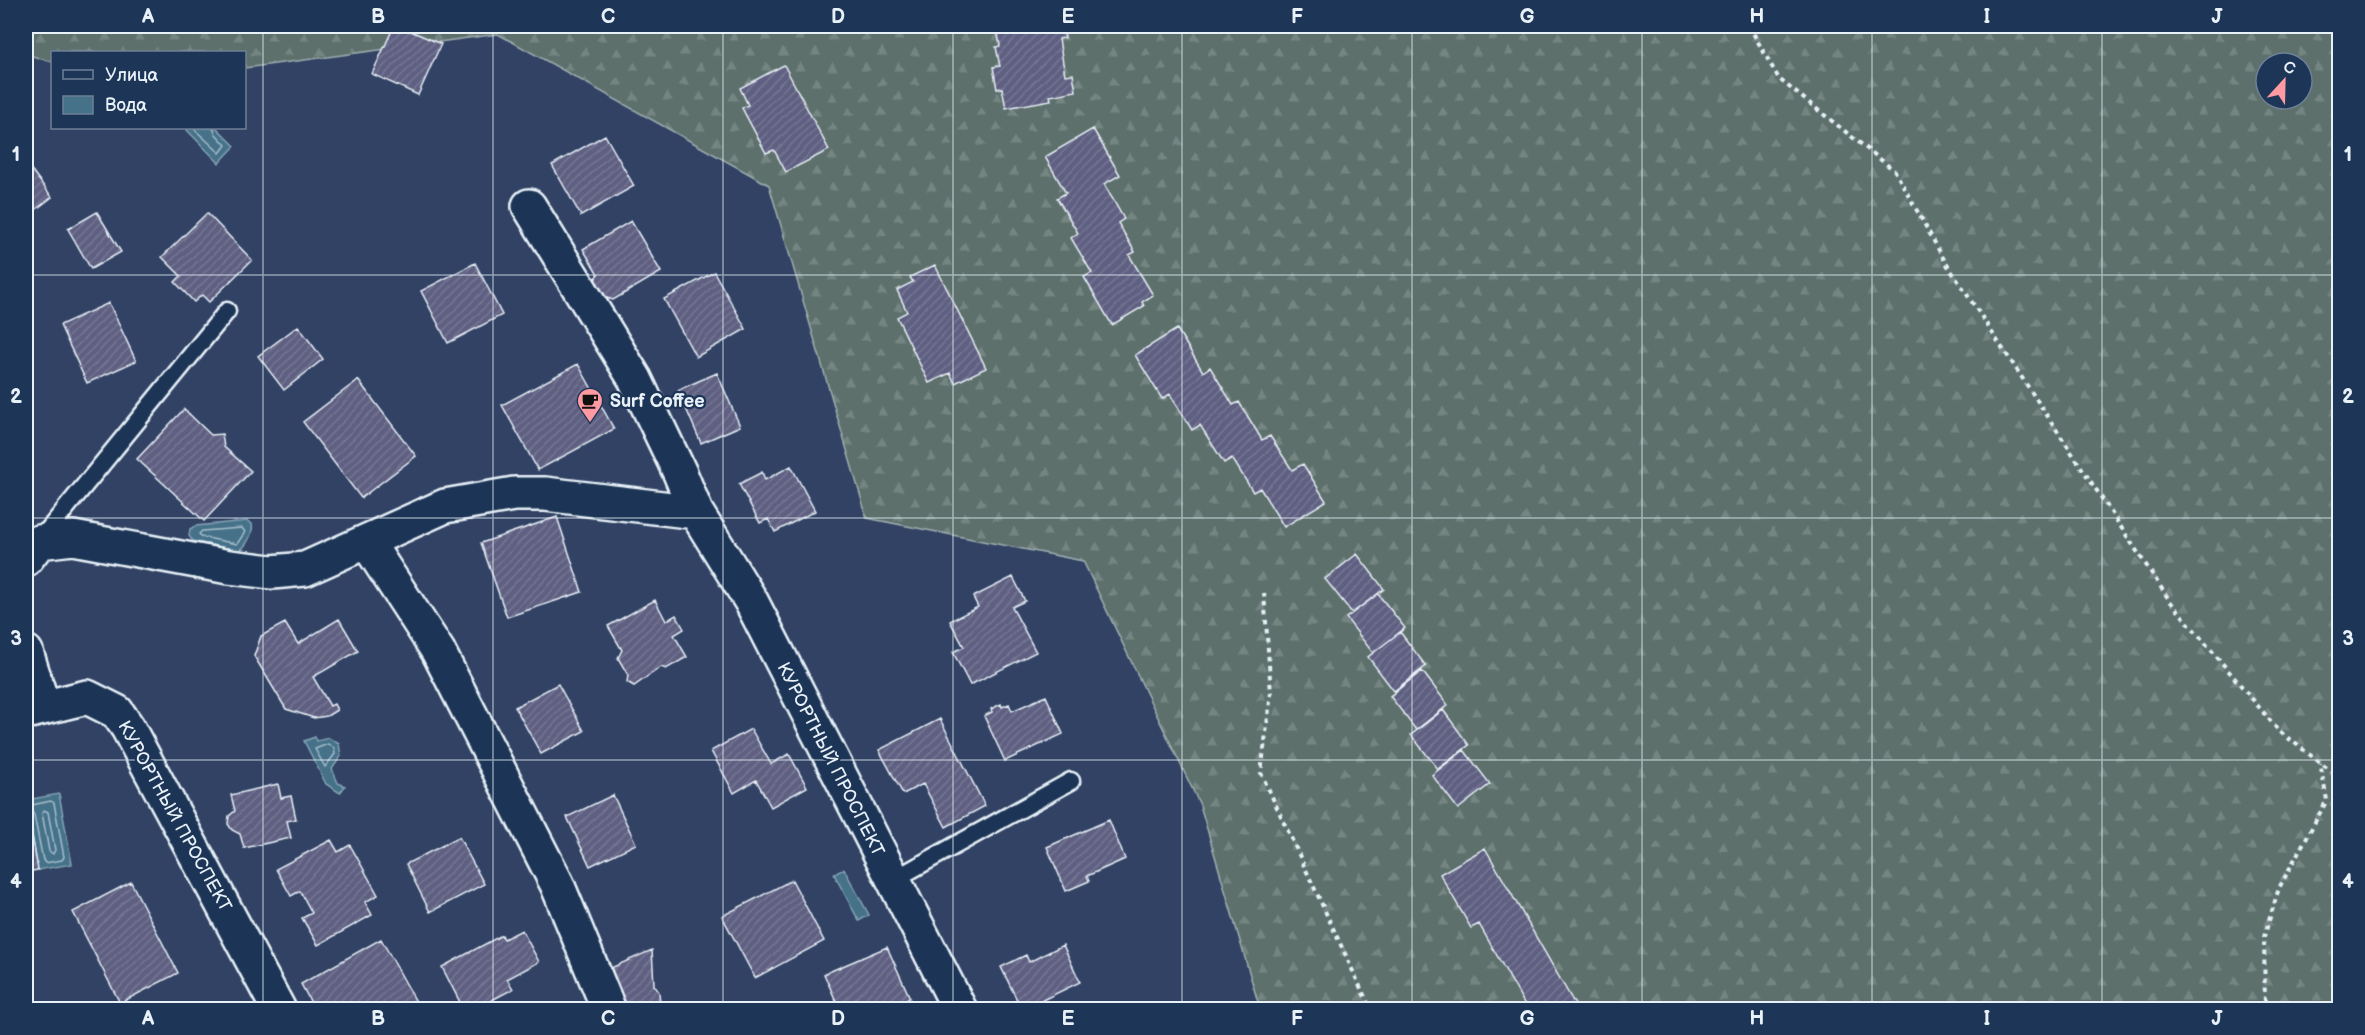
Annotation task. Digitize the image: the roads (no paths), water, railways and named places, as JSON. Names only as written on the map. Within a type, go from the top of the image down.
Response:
[{"type":"street","name":"КУРОРТНЫЙ ПРОСПЕКТ","points":[[529,206],[635,379],[696,512],[751,601],[960,1010]]},
{"type":"street","points":[[32,550],[72,538],[229,567],[272,572],[305,569],[445,506],[514,494],[545,494],[696,512]]},
{"type":"street","points":[[367,542],[432,642],[448,671],[557,884],[609,1010]]},
{"type":"street","name":"КУРОРТНЫЙ ПРОСПЕКТ","points":[[26,652],[34,709],[87,697],[117,712],[128,728],[279,1010]]},
{"type":"lane","points":[[32,550],[227,311]]},
{"type":"lane","points":[[893,880],[1071,781]]},
{"type":"water","points":[[218,129],[235,146],[219,163],[187,130]]},
{"type":"water","points":[[247,521],[252,524],[251,535],[244,547],[238,551],[193,541],[189,536],[190,529],[195,526]]},
{"type":"water","points":[[315,737],[317,741],[329,738],[339,744],[341,756],[332,769],[338,783],[345,786],[340,793],[326,784],[304,741]]},
{"type":"water","points":[[59,794],[72,864],[38,870],[26,800]]},
{"type":"water","points":[[844,869],[869,915],[859,921],[834,874]]},
{"type":"place","name":"Surf Coffee","points":[[590,424]]}]
